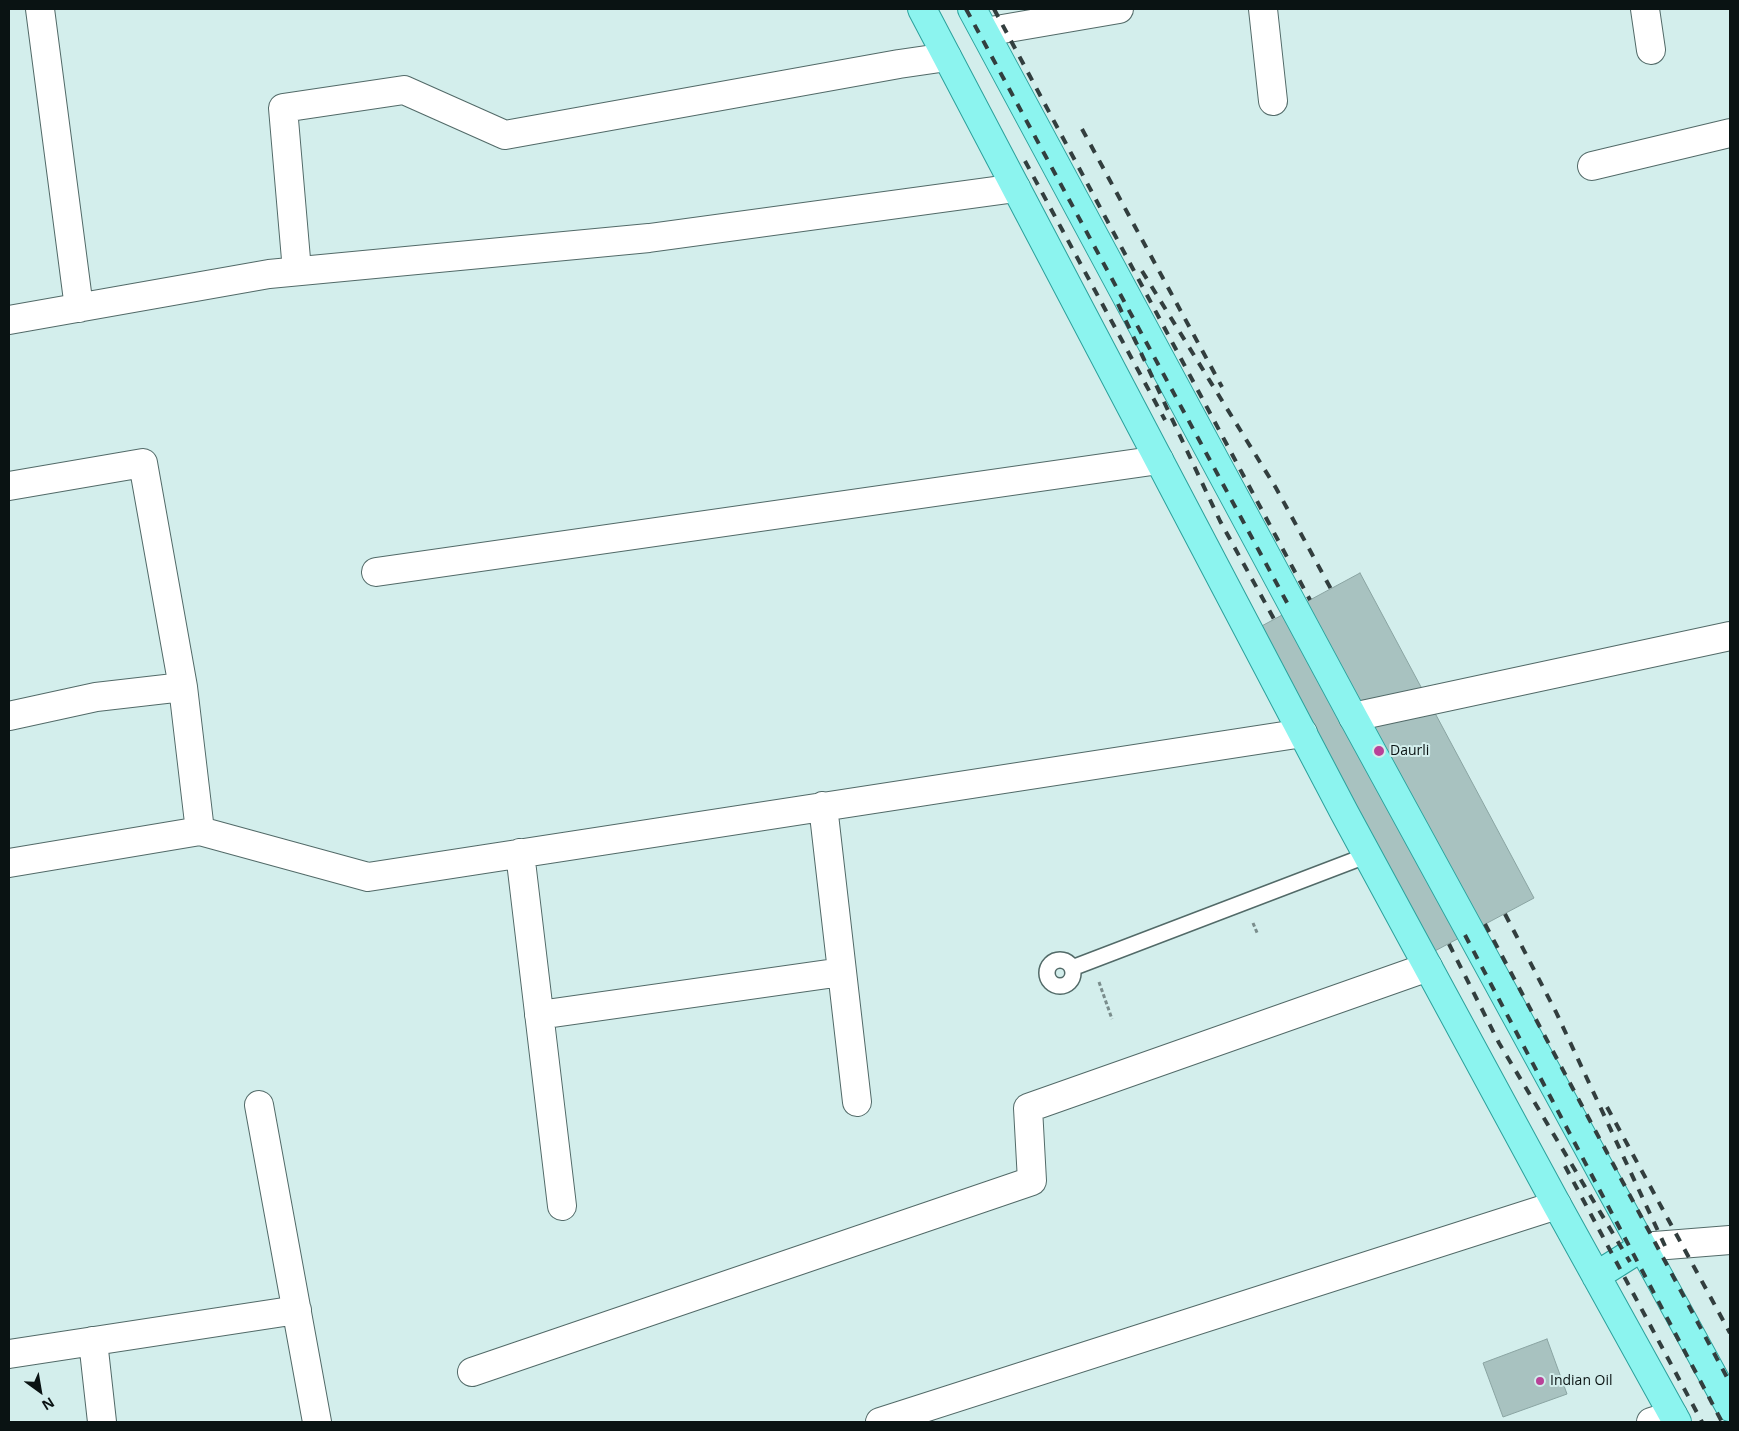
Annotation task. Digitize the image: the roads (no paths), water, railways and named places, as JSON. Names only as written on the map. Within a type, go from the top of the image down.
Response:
[{"type":"main road","points":[[922,9],[1303,733],[1596,1276],[1667,1420]]},
{"type":"main road","points":[[972,9],[1354,717],[1730,1407]]},
{"type":"main road","points":[[1596,1276],[1642,1247]]},
{"type":"street","points":[[40,9],[79,308]]},
{"type":"street","points":[[985,32],[1119,9]]},
{"type":"street","points":[[1263,9],[1273,101]]},
{"type":"street","points":[[1645,9],[1651,50]]},
{"type":"street","points":[[297,271],[283,108],[404,90],[506,135],[947,57]]},
{"type":"street","points":[[1592,166],[1730,133]]},
{"type":"street","points":[[9,320],[269,274],[650,238],[1016,188]]},
{"type":"street","points":[[376,572],[1159,460]]},
{"type":"street","points":[[9,486],[143,463],[183,687],[200,831]]},
{"type":"street","points":[[1354,717],[1730,636]]},
{"type":"street","points":[[9,716],[96,697],[183,687]]},
{"type":"street","points":[[9,863],[200,831],[368,876],[1303,733]]},
{"type":"street","points":[[823,806],[857,1102]]},
{"type":"street","points":[[520,853],[562,1206]]},
{"type":"street","points":[[472,1372],[1032,1181],[1028,1108],[1428,967]]},
{"type":"street","points":[[539,1015],[842,972]]},
{"type":"street","points":[[260,1105],[317,1422]]},
{"type":"street","points":[[880,1422],[1557,1205]]},
{"type":"street","points":[[1642,1247],[1730,1240]]},
{"type":"street","points":[[9,1354],[297,1310]]},
{"type":"street","points":[[93,1341],[102,1422]]},
{"type":"lane","points":[[1072,968],[1368,855]]},
{"type":"railway","points":[[966,9],[1291,610]]},
{"type":"railway","points":[[994,9],[1310,600]]},
{"type":"railway","points":[[1082,129],[1222,387]]},
{"type":"railway","points":[[1025,161],[1165,420]]},
{"type":"railway","points":[[1142,271],[1276,488],[1331,589]]},
{"type":"railway","points":[[1118,304],[1220,521],[1274,619]]},
{"type":"railway","points":[[1505,914],[1556,1012],[1665,1246]]},
{"type":"railway","points":[[1485,924],[1730,1383]]},
{"type":"railway","points":[[1465,935],[1722,1422]]},
{"type":"railway","points":[[1449,944],[1499,1043],[1630,1262]]},
{"type":"railway","points":[[1607,1107],[1730,1333]]},
{"type":"railway","points":[[1565,1166],[1702,1422]]},
{"type":"place","name":"Daurli","points":[[1379,751]]},
{"type":"place","name":"Indian Oil","points":[[1540,1381]]}]
